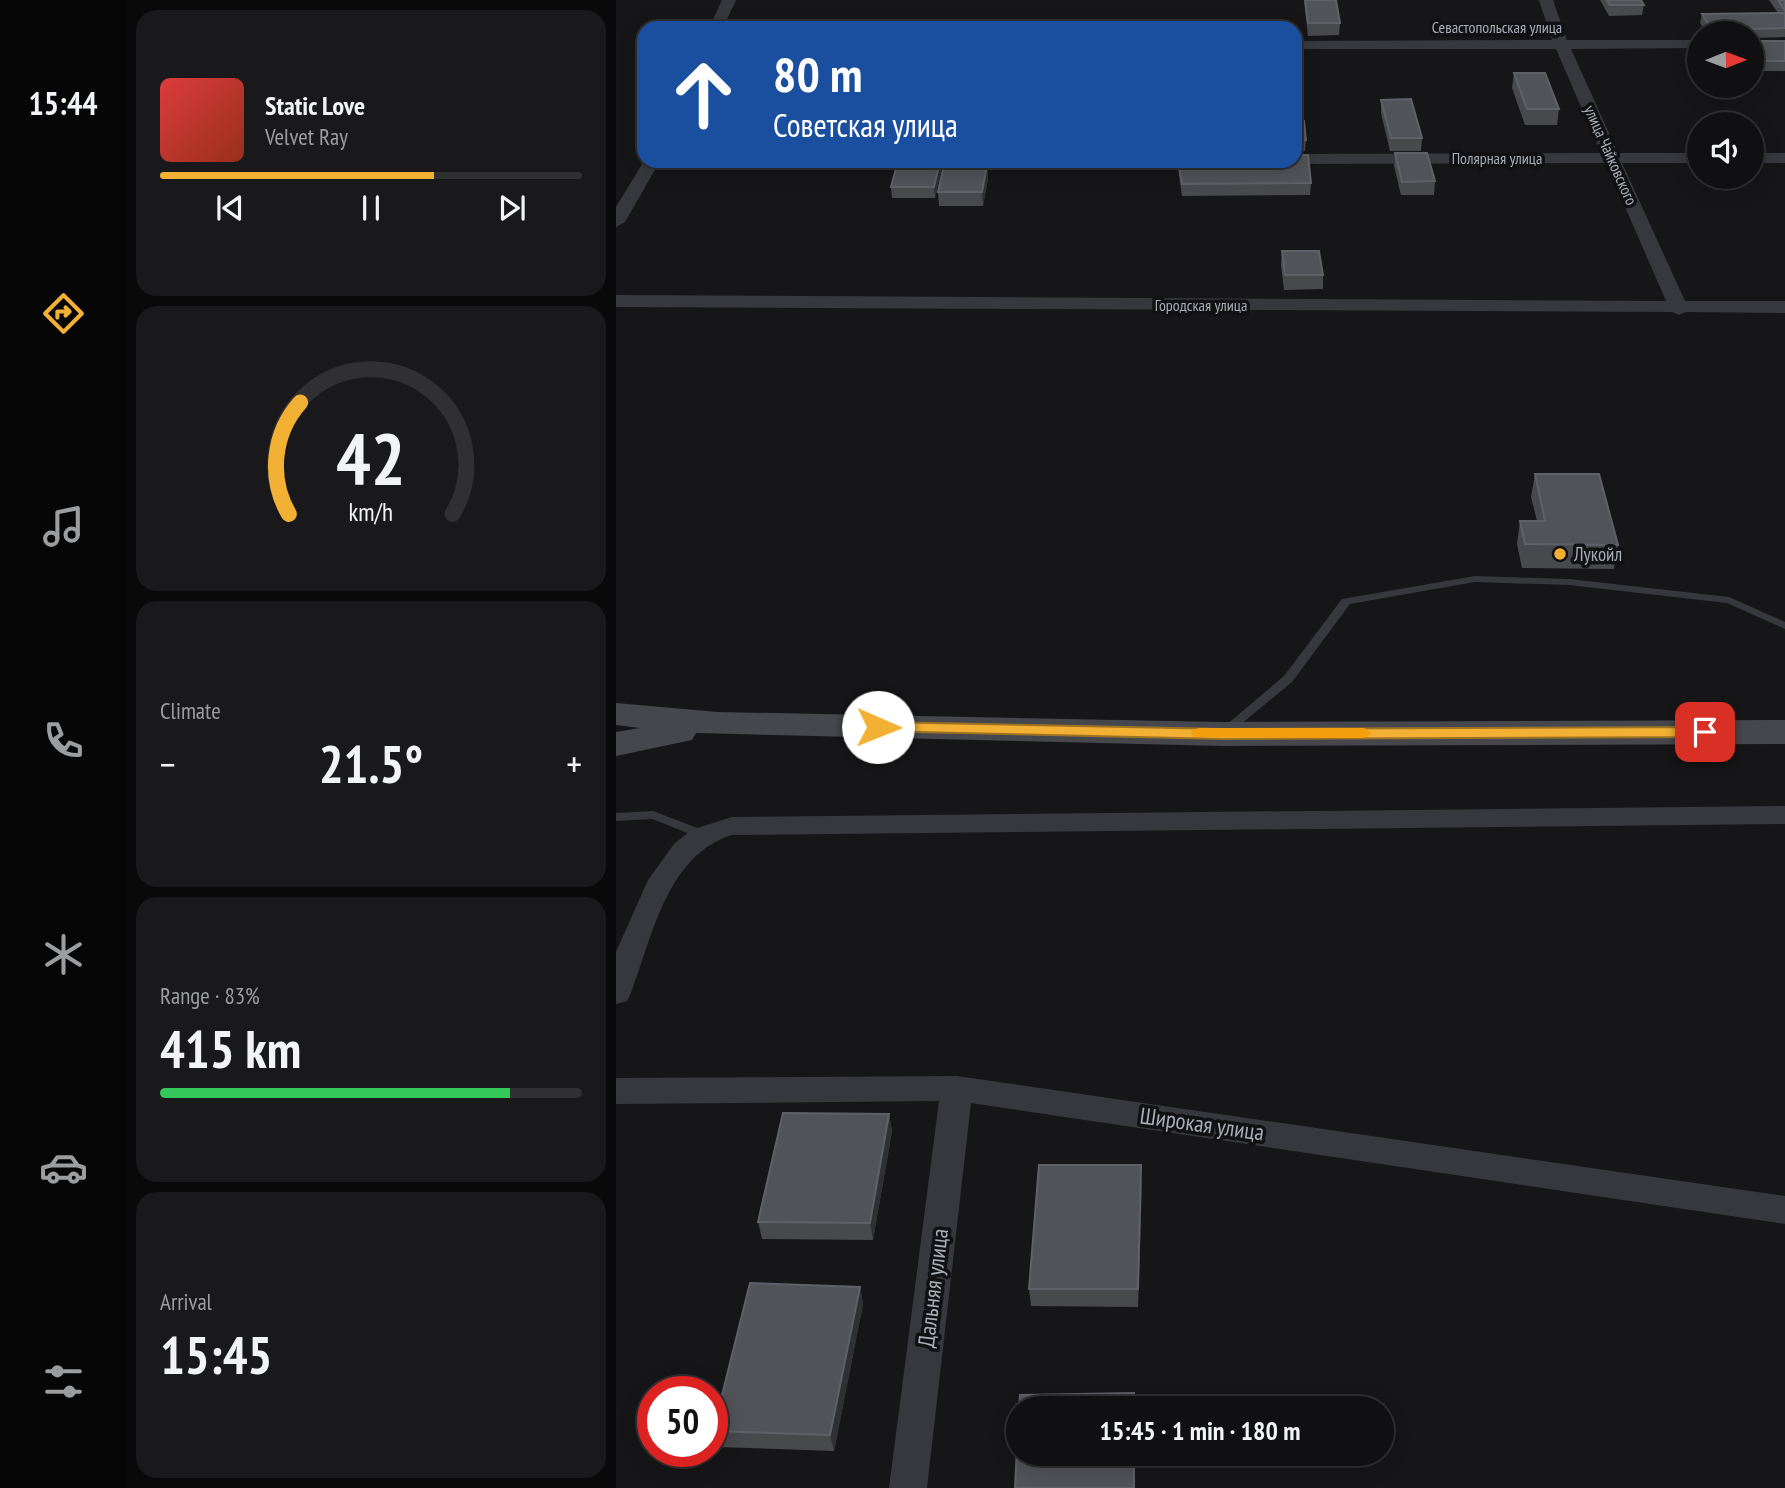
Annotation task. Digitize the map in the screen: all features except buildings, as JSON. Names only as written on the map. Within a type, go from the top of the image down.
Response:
[{"type":"main road","points":[[616,714],[718,724],[1223,734],[1785,732]]},
{"type":"main road","points":[[616,744],[718,724]]},
{"type":"street","points":[[719,21],[729,0]]},
{"type":"street","name":"улица Чайковского","points":[[1546,0],[1561,44],[1679,309]]},
{"type":"street","name":"Севастопольская улица","points":[[1302,45],[1687,44]]},
{"type":"street","name":"Полярная улица","points":[[1302,159],[1687,158]]},
{"type":"street","points":[[1764,158],[1785,158]]},
{"type":"street","points":[[616,222],[648,168]]},
{"type":"street","name":"Городская улица","points":[[616,301],[1679,309],[1785,307]]},
{"type":"street","points":[[616,993],[659,881],[681,853],[703,835],[732,826],[1785,815]]},
{"type":"street","name":"Широкая улица","points":[[616,1091],[957,1088],[1785,1210]]},
{"type":"street","name":"Дальняя улица","points":[[908,1488],[957,1088]]},
{"type":"lane","points":[[1223,734],[1287,679],[1346,601],[1475,579],[1569,582],[1729,600],[1785,626]]},
{"type":"lane","points":[[616,817],[653,815],[703,835]]},
{"type":"slow traffic","points":[[1199,733],[1364,733]]},
{"type":"place","name":"Лукойл","points":[[1560,554]]},
{"type":"route","points":[[878,727],[1223,734],[1705,732]]}]
